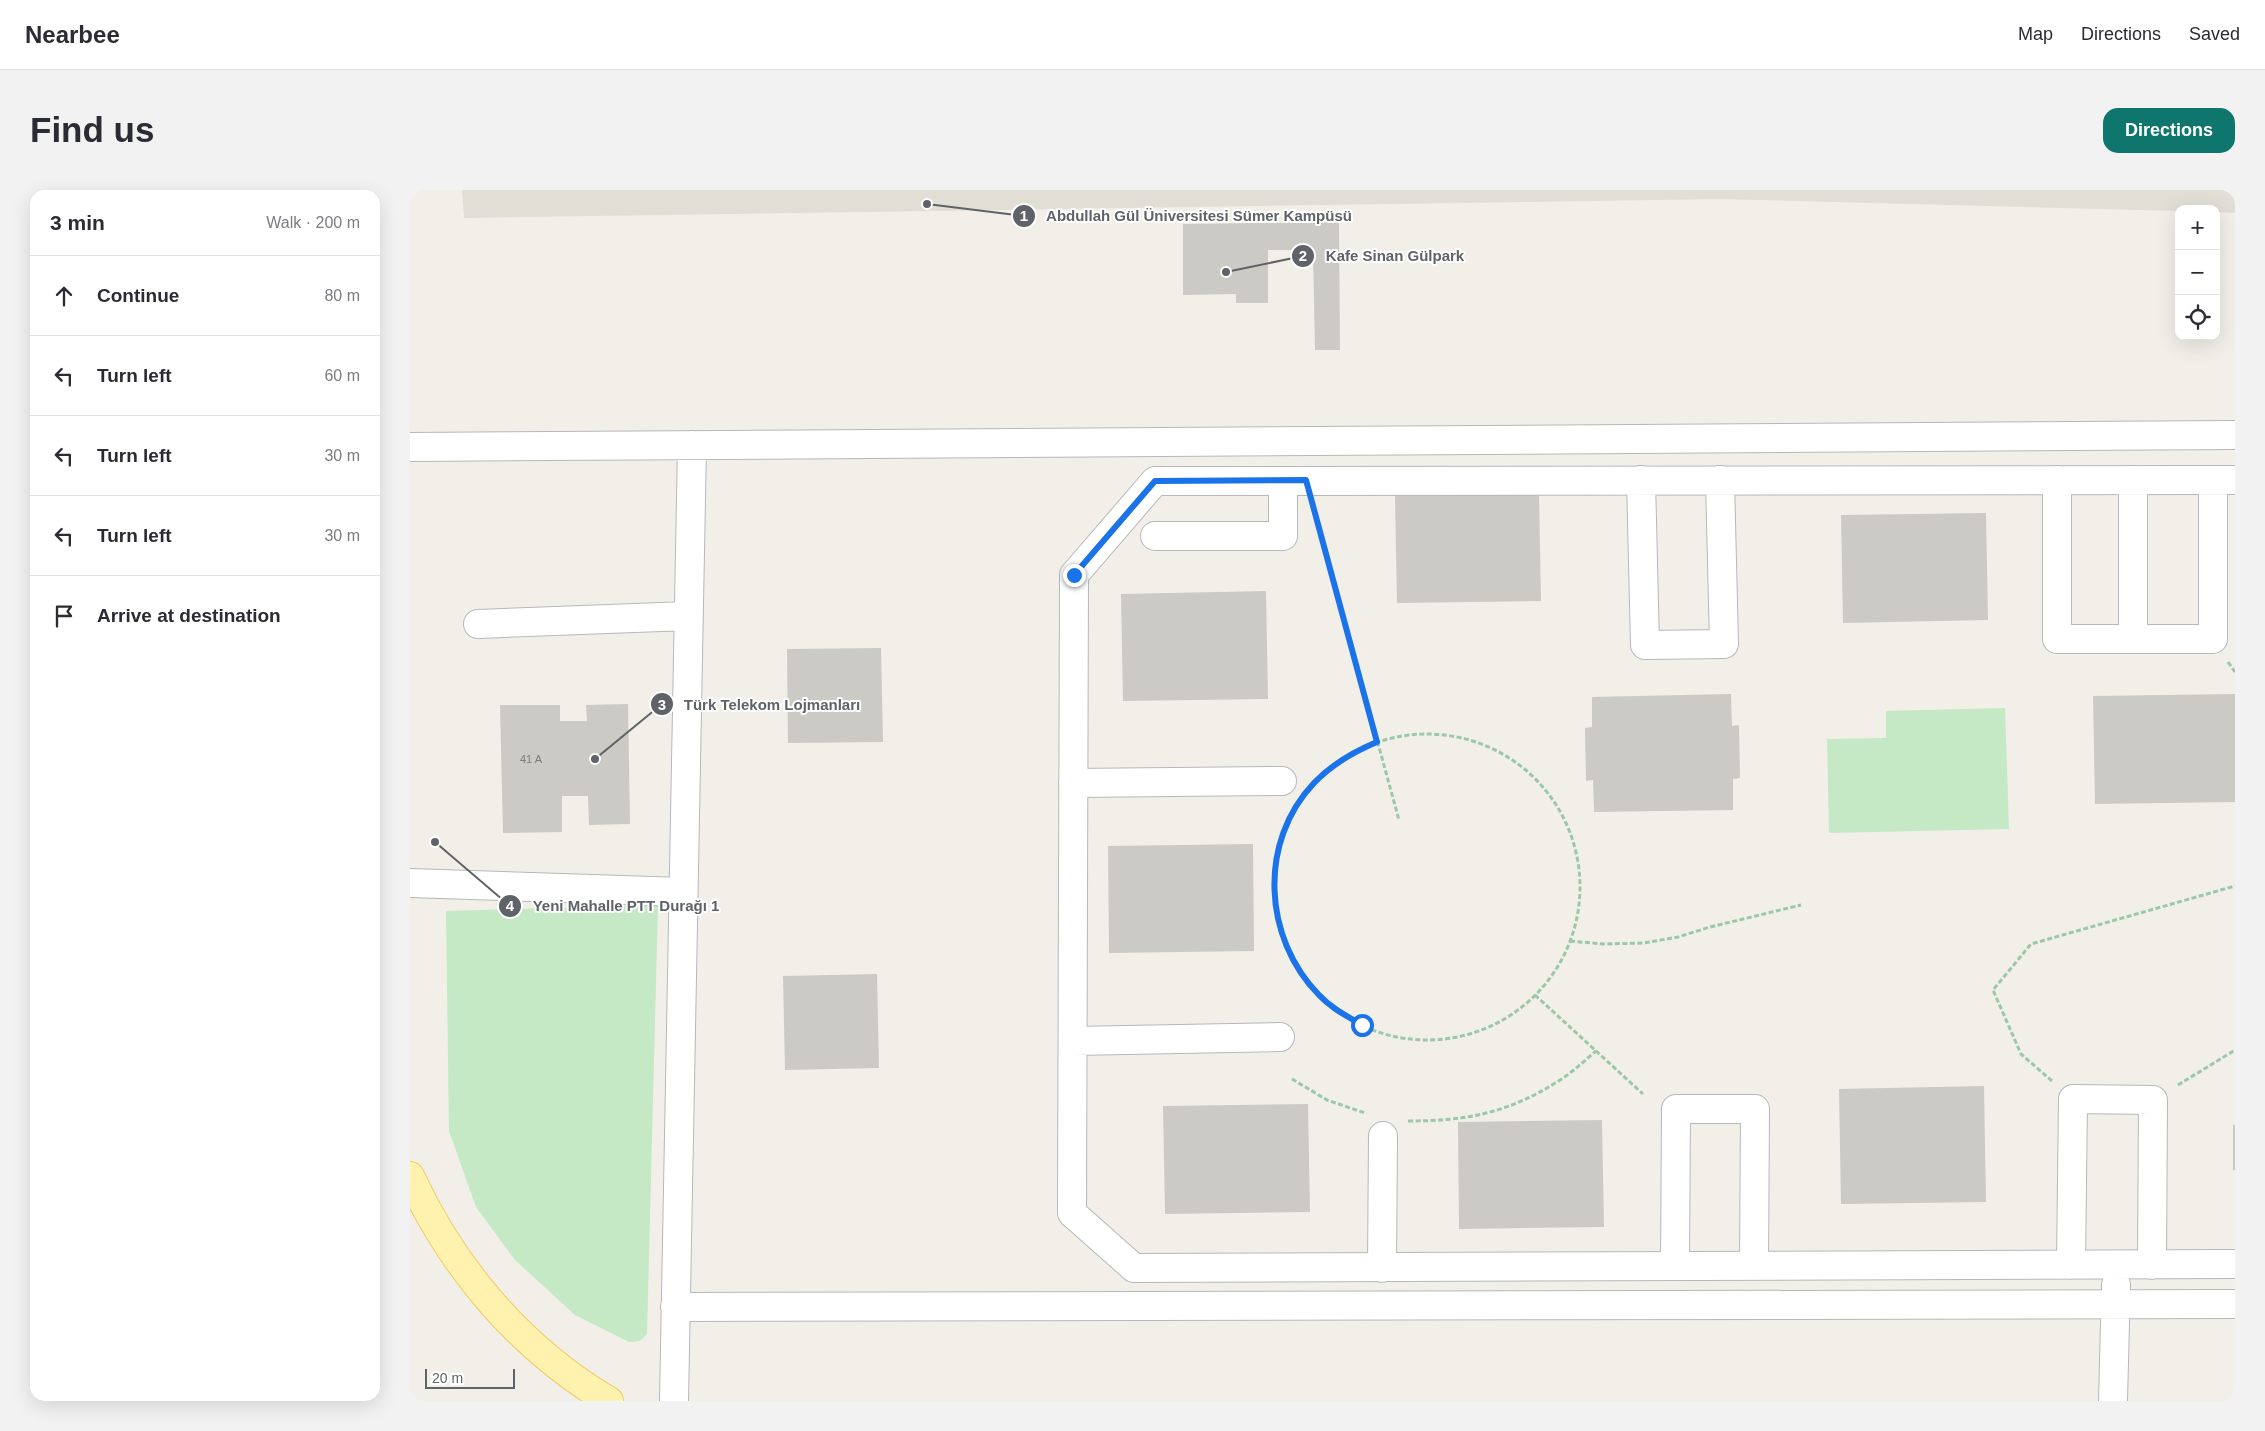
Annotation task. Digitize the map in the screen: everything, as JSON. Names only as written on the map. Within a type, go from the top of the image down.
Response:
[{"type":"main road","points":[[410,1176],[422,1203],[446,1244],[473,1282],[504,1317],[563,1370],[609,1401]]},
{"type":"street","points":[[410,447],[2235,434]]},
{"type":"street","points":[[674,1401],[692,445]]},
{"type":"street","points":[[2057,480],[2057,639],[2213,639],[2224,480],[2133,480],[2057,480],[1641,480],[1155,481],[1074,575],[1072,1213],[1134,1268],[2235,1264]]},
{"type":"street","points":[[1641,480],[1645,645],[1724,644],[1720,480]]},
{"type":"street","points":[[2133,480],[2134,639]]},
{"type":"street","points":[[1155,536],[1283,536],[1294,481]]},
{"type":"street","points":[[478,624],[688,616]]},
{"type":"street","points":[[1073,783],[1282,781]]},
{"type":"street","points":[[410,883],[683,892]]},
{"type":"street","points":[[1073,1041],[1280,1037]]},
{"type":"street","points":[[2071,1265],[2073,1099],[2153,1100],[2152,1265]]},
{"type":"street","points":[[1675,1266],[1676,1108],[1754,1109],[1754,1266]]},
{"type":"street","points":[[1382,1268],[1383,1136]]},
{"type":"street","points":[[2113,1401],[2117,1265]]},
{"type":"street","points":[[675,1307],[2235,1304]]},
{"type":"path","points":[[1294,481],[1377,742],[1399,820]]},
{"type":"path","points":[[1409,736],[1450,736],[1474,742],[1518,764],[1537,781],[1565,821],[1574,844],[1579,868],[1580,893],[1577,917],[1570,941],[1550,978],[1535,995],[1515,1012],[1492,1025],[1466,1034],[1440,1039],[1414,1039],[1387,1034],[1362,1025],[1339,1012],[1319,995],[1298,968],[1289,953],[1279,929],[1274,904],[1274,878],[1278,852],[1285,828],[1297,804],[1313,784],[1332,766],[1354,752],[1377,742],[1409,736]]},
{"type":"path","points":[[2073,1099],[2021,1054],[1993,990],[2031,944],[2235,886]]},
{"type":"path","points":[[1570,941],[1603,944],[1644,943],[1678,937],[1710,927],[1801,905]]},
{"type":"path","points":[[1535,995],[1643,1094]]},
{"type":"path","points":[[2153,1100],[2235,1050]]},
{"type":"path","points":[[1406,1121],[1448,1121],[1488,1114],[1526,1100],[1562,1080],[1596,1051]]},
{"type":"path","points":[[1292,1079],[1328,1100],[1366,1114]]},
{"type":"shaded area","points":[[462,190],[2235,190],[2235,213],[2220,212],[2220,205],[2175,205],[2175,211],[1721,199],[464,218]]},
{"type":"green space","points":[[2005,708],[2009,829],[1829,833],[1827,739],[1886,738],[1886,711]]},
{"type":"green space","points":[[658,905],[647,1334],[640,1341],[629,1342],[575,1315],[515,1260],[476,1207],[449,1131],[446,911]]},
{"type":"building","points":[[1339,222],[1340,350],[1315,350],[1313,250],[1268,250],[1268,303],[1236,303],[1236,294],[1183,295],[1183,224]]},
{"type":"building","points":[[1539,494],[1541,601],[1397,603],[1395,496]]},
{"type":"building","points":[[1986,513],[1988,620],[1843,623],[1841,515]]},
{"type":"building","points":[[1266,591],[1268,699],[1123,701],[1121,594]]},
{"type":"building","points":[[881,648],[883,742],[788,743],[787,649]]},
{"type":"building","points":[[1731,694],[1732,726],[1739,725],[1740,778],[1733,779],[1733,810],[1594,812],[1593,780],[1586,781],[1585,728],[1592,727],[1592,697]]},
{"type":"building","points":[[2235,694],[2235,802],[2095,804],[2093,696]]},
{"type":"building","points":[[628,704],[630,824],[589,825],[588,796],[562,796],[562,832],[503,833],[500,705],[560,705],[560,721],[587,721],[586,705]]},
{"type":"building","points":[[1253,844],[1254,951],[1109,953],[1108,846]]},
{"type":"building","points":[[877,974],[879,1068],[785,1070],[783,976]]},
{"type":"building","points":[[1984,1086],[1986,1202],[1841,1204],[1839,1089]]},
{"type":"building","points":[[1308,1104],[1310,1212],[1165,1214],[1163,1106]]},
{"type":"building","points":[[1602,1120],[1604,1227],[1459,1229],[1458,1122]]},
{"type":"building","points":[[2233,1125],[2235,1125],[2235,1170],[2233,1170]]},
{"type":"place","name":"Abdullah Gül Üniversitesi Sümer Kampüsü","points":[[927,204]]},
{"type":"place","name":"Kafe Sinan Gülpark","points":[[1226,272]]},
{"type":"place","name":"Türk Telekom Lojmanları","points":[[595,759]]},
{"type":"place","name":"Yeni Mahalle PTT Durağı 1","points":[[435,842]]},
{"type":"route","points":[[1074,575],[1155,481],[1306,480],[1377,742],[1354,752],[1332,766],[1313,784],[1297,804],[1285,828],[1278,852],[1274,878],[1274,904],[1279,929],[1289,953],[1302,975],[1319,995],[1339,1012],[1362,1025]]}]
